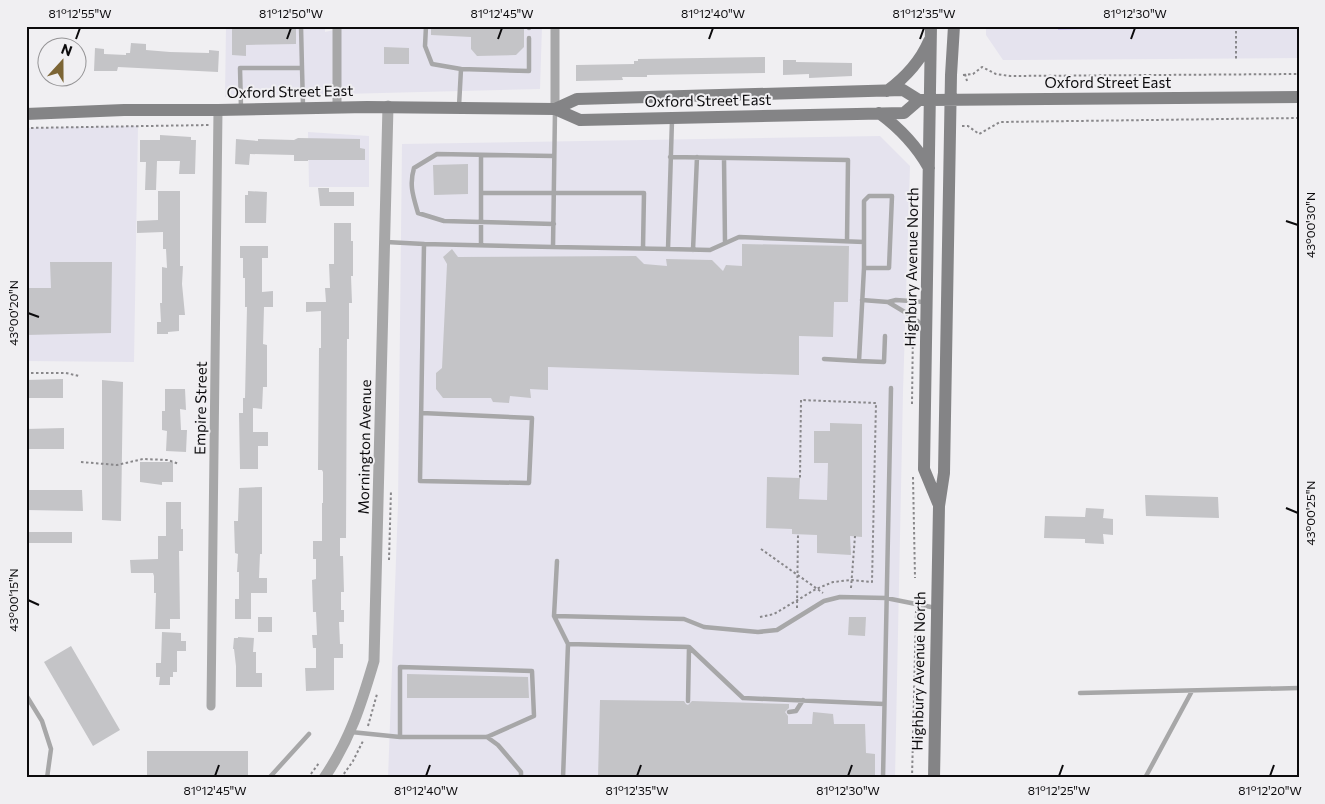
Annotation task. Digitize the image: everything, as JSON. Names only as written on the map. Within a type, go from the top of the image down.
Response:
[{"type":"main road","name":"Highbury Avenue North","points":[[934,778],[936,608],[939,506],[944,473],[951,75],[954,26]]},
{"type":"main road","name":"Highbury Avenue North","points":[[931,31],[924,100],[930,171],[924,469],[939,506]]},
{"type":"main road","points":[[887,91],[918,62],[924,53],[931,31]]},
{"type":"main road","name":"Oxford Street East","points":[[555,109],[577,99],[904,90],[924,100],[1299,98]]},
{"type":"main road","name":"Oxford Street East","points":[[26,114],[124,110],[388,106],[555,109],[580,120],[904,113],[924,100]]},
{"type":"main road","points":[[879,113],[897,126],[910,139],[920,152],[930,171]]},
{"type":"street","points":[[337,26],[337,107]]},
{"type":"street","points":[[555,26],[555,109]]},
{"type":"street","name":"Mornington Avenue","points":[[324,778],[342,750],[356,720],[374,661],[388,106]]},
{"type":"street","name":"Empire Street","points":[[211,706],[218,110]]},
{"type":"lane","points":[[301,26],[303,108]]},
{"type":"lane","points":[[426,26],[425,46],[432,64],[461,68],[529,70],[529,38]]},
{"type":"lane","points":[[241,109],[240,68],[302,68]]},
{"type":"lane","points":[[459,108],[461,68]]},
{"type":"lane","points":[[554,247],[555,109]]},
{"type":"lane","points":[[668,249],[672,118]]},
{"type":"lane","points":[[554,156],[437,154],[414,168],[411,180],[412,193],[418,213],[444,221],[554,224]]},
{"type":"lane","points":[[481,155],[481,245]]},
{"type":"lane","points":[[670,156],[848,160],[847,241]]},
{"type":"lane","points":[[694,250],[697,157]]},
{"type":"lane","points":[[724,158],[725,244]]},
{"type":"lane","points":[[481,193],[644,193],[643,248]]},
{"type":"lane","points":[[859,361],[864,268],[864,201],[869,196],[892,196],[889,268],[864,268]]},
{"type":"lane","points":[[385,242],[694,250],[710,250],[739,237],[864,242]]},
{"type":"lane","points":[[422,413],[532,418],[529,483],[420,481],[424,244]]},
{"type":"lane","points":[[862,300],[888,302],[907,300],[928,303]]},
{"type":"lane","points":[[888,302],[915,318],[927,330]]},
{"type":"lane","points":[[824,359],[884,362],[885,336]]},
{"type":"lane","points":[[883,778],[891,388]]},
{"type":"lane","points":[[557,561],[554,616],[568,644],[563,778]]},
{"type":"lane","points":[[554,616],[684,619],[704,627],[758,632],[777,630],[824,601],[840,597],[886,598],[936,608]]},
{"type":"lane","points":[[568,644],[689,646],[743,698],[884,704]]},
{"type":"lane","points":[[688,701],[689,646]]},
{"type":"lane","points":[[350,732],[400,737],[487,738],[534,716],[532,671],[400,668],[400,737]]},
{"type":"lane","points":[[1080,693],[1299,688]]},
{"type":"lane","points":[[1145,778],[1192,691]]},
{"type":"lane","points":[[26,695],[42,721],[51,748],[47,778]]},
{"type":"lane","points":[[789,712],[796,711],[803,700]]},
{"type":"lane","points":[[269,778],[309,734]]},
{"type":"lane","points":[[487,738],[498,745],[521,772],[521,778]]},
{"type":"path","points":[[26,94],[28,26]]},
{"type":"path","points":[[1236,26],[1236,59]]},
{"type":"path","points":[[951,75],[973,74],[982,67],[996,74],[1010,76],[1299,74]]},
{"type":"path","points":[[965,74],[967,81]]},
{"type":"path","points":[[951,126],[968,126],[979,134],[1000,122],[1299,118]]},
{"type":"path","points":[[967,121],[968,126]]},
{"type":"path","points":[[26,128],[209,125]]},
{"type":"path","points":[[912,409],[913,324]]},
{"type":"path","points":[[26,373],[66,373],[79,376]]},
{"type":"path","points":[[760,617],[774,614],[816,589],[834,582],[852,580],[872,582],[876,403],[801,400],[800,478]]},
{"type":"path","points":[[81,462],[117,465],[143,459],[168,460],[179,464]]},
{"type":"path","points":[[913,468],[915,578]]},
{"type":"path","points":[[797,610],[798,534]]},
{"type":"path","points":[[850,590],[855,536]]},
{"type":"path","points":[[761,549],[824,594]]},
{"type":"path","points":[[912,778],[916,611]]},
{"type":"path","points":[[341,778],[353,761],[364,739]]},
{"type":"shaded area","points":[[226,26],[325,26],[325,32],[342,28],[542,26],[540,89],[225,97]]},
{"type":"shaded area","points":[[986,26],[1299,26],[1299,58],[1003,60],[986,35]]},
{"type":"shaded area","points":[[1058,26],[1183,26],[1058,30]]},
{"type":"shaded area","points":[[138,126],[134,362],[26,361],[26,128]]},
{"type":"shaded area","points":[[308,132],[369,136],[369,187],[309,187]]},
{"type":"shaded area","points":[[880,136],[910,166],[895,778],[388,778],[398,505],[402,144]]},
{"type":"building","points":[[232,26],[296,26],[296,44],[246,45],[246,56],[232,55]]},
{"type":"building","points":[[431,26],[524,26],[524,47],[516,55],[477,56],[471,49],[471,37],[431,35]]},
{"type":"building","points":[[131,43],[146,44],[146,50],[209,53],[209,50],[219,51],[218,72],[118,67],[117,71],[94,71],[95,48],[104,49],[104,54],[126,55],[126,53],[130,53]]},
{"type":"building","points":[[384,47],[409,48],[409,64],[384,64]]},
{"type":"building","points":[[765,57],[765,73],[647,75],[647,77],[622,77],[623,80],[576,81],[576,65],[634,64],[634,61],[638,61],[638,59]]},
{"type":"building","points":[[783,60],[852,63],[852,76],[809,78],[809,74],[783,75]]},
{"type":"building","points":[[160,135],[191,137],[191,140],[196,140],[195,174],[179,174],[180,161],[157,161],[156,190],[145,190],[146,162],[140,162],[140,140],[160,140]]},
{"type":"building","points":[[298,138],[360,139],[360,148],[365,149],[365,160],[294,161],[294,155],[250,154],[249,165],[235,164],[236,139],[258,141],[258,139],[294,140]]},
{"type":"building","points":[[468,164],[468,194],[434,195],[433,165]]},
{"type":"building","points":[[318,188],[329,188],[329,192],[354,192],[354,206],[320,206]]},
{"type":"building","points":[[158,191],[180,191],[180,266],[183,266],[182,284],[185,315],[179,315],[179,331],[168,332],[168,334],[157,334],[157,322],[161,322],[162,267],[167,268],[166,249],[163,249],[163,232],[137,233],[137,221],[158,220]]},
{"type":"building","points":[[248,191],[267,192],[266,223],[245,223],[245,195],[248,195]]},
{"type":"building","points":[[334,223],[351,223],[351,241],[353,241],[352,303],[349,303],[349,339],[347,339],[346,538],[340,538],[340,556],[343,556],[344,592],[341,592],[341,610],[344,610],[344,622],[339,622],[340,644],[343,644],[343,658],[334,658],[334,690],[306,691],[305,668],[316,668],[316,648],[313,648],[312,635],[317,635],[316,612],[313,612],[312,580],[316,579],[316,559],[313,559],[313,541],[322,541],[323,472],[318,470],[321,311],[306,312],[306,302],[326,302],[325,288],[330,288],[329,264],[334,264]]},
{"type":"building","points":[[742,244],[849,246],[848,302],[834,302],[833,337],[799,336],[799,375],[548,367],[548,390],[530,389],[531,398],[510,396],[509,403],[493,402],[491,398],[443,398],[436,389],[436,373],[442,368],[447,264],[443,257],[452,249],[458,257],[636,256],[644,264],[667,266],[666,259],[712,260],[723,271],[726,265],[742,266]]},
{"type":"building","points":[[240,246],[268,246],[268,258],[262,258],[262,292],[273,291],[273,307],[264,307],[263,344],[267,345],[267,387],[263,387],[262,409],[253,408],[253,432],[268,432],[268,446],[258,446],[258,469],[240,469],[239,413],[243,413],[243,398],[245,398],[247,307],[245,307],[245,278],[243,278],[243,258],[240,258]]},
{"type":"building","points":[[50,262],[112,262],[111,333],[26,335],[26,288],[51,288]]},
{"type":"building","points":[[63,379],[63,398],[26,398],[26,380]]},
{"type":"building","points":[[102,380],[123,382],[121,521],[102,520]]},
{"type":"building","points":[[165,389],[185,389],[186,410],[180,409],[181,430],[187,430],[186,452],[166,451],[167,431],[162,430],[162,411],[165,411]]},
{"type":"building","points":[[830,423],[862,424],[862,537],[850,536],[851,555],[817,553],[817,535],[792,534],[792,529],[766,528],[767,477],[800,478],[799,499],[827,500],[828,463],[814,463],[814,431],[830,431]]},
{"type":"building","points":[[64,428],[64,449],[26,449],[26,429]]},
{"type":"building","points":[[140,462],[173,462],[173,482],[162,482],[162,485],[140,482]]},
{"type":"building","points":[[262,487],[262,554],[260,554],[259,578],[267,578],[267,593],[251,593],[251,619],[235,619],[235,599],[239,599],[239,572],[237,572],[238,554],[235,553],[234,521],[238,521],[239,488]]},
{"type":"building","points":[[26,490],[82,490],[83,511],[26,510]]},
{"type":"building","points":[[1145,495],[1218,497],[1219,518],[1146,516]]},
{"type":"building","points":[[166,502],[181,502],[183,551],[179,551],[180,619],[170,619],[170,629],[155,629],[156,593],[154,593],[153,573],[131,573],[130,560],[158,559],[158,536],[166,536]]},
{"type":"building","points":[[1086,508],[1104,509],[1103,518],[1113,519],[1113,535],[1103,534],[1104,544],[1085,543],[1085,539],[1044,538],[1045,516],[1085,517]]},
{"type":"building","points":[[26,532],[72,532],[72,543],[26,543]]},
{"type":"building","points":[[258,617],[272,617],[272,632],[258,632]]},
{"type":"building","points":[[849,617],[866,617],[865,636],[848,635]]},
{"type":"building","points":[[162,632],[181,633],[181,641],[186,641],[186,651],[177,651],[177,672],[173,672],[173,677],[170,677],[170,685],[159,685],[160,677],[156,677],[156,663],[161,663]]},
{"type":"building","points":[[234,638],[254,638],[253,652],[256,652],[256,673],[262,673],[262,687],[236,687],[236,666],[233,649]]},
{"type":"building","points":[[71,646],[120,730],[93,746],[44,662]]},
{"type":"building","points":[[407,674],[528,677],[529,698],[407,698]]},
{"type":"building","points":[[600,700],[684,701],[688,705],[692,701],[789,704],[789,708],[785,712],[788,716],[788,724],[812,724],[813,712],[833,714],[834,724],[865,724],[866,753],[875,754],[875,778],[598,778]]},
{"type":"building","points":[[147,751],[248,751],[248,778],[147,778]]}]
